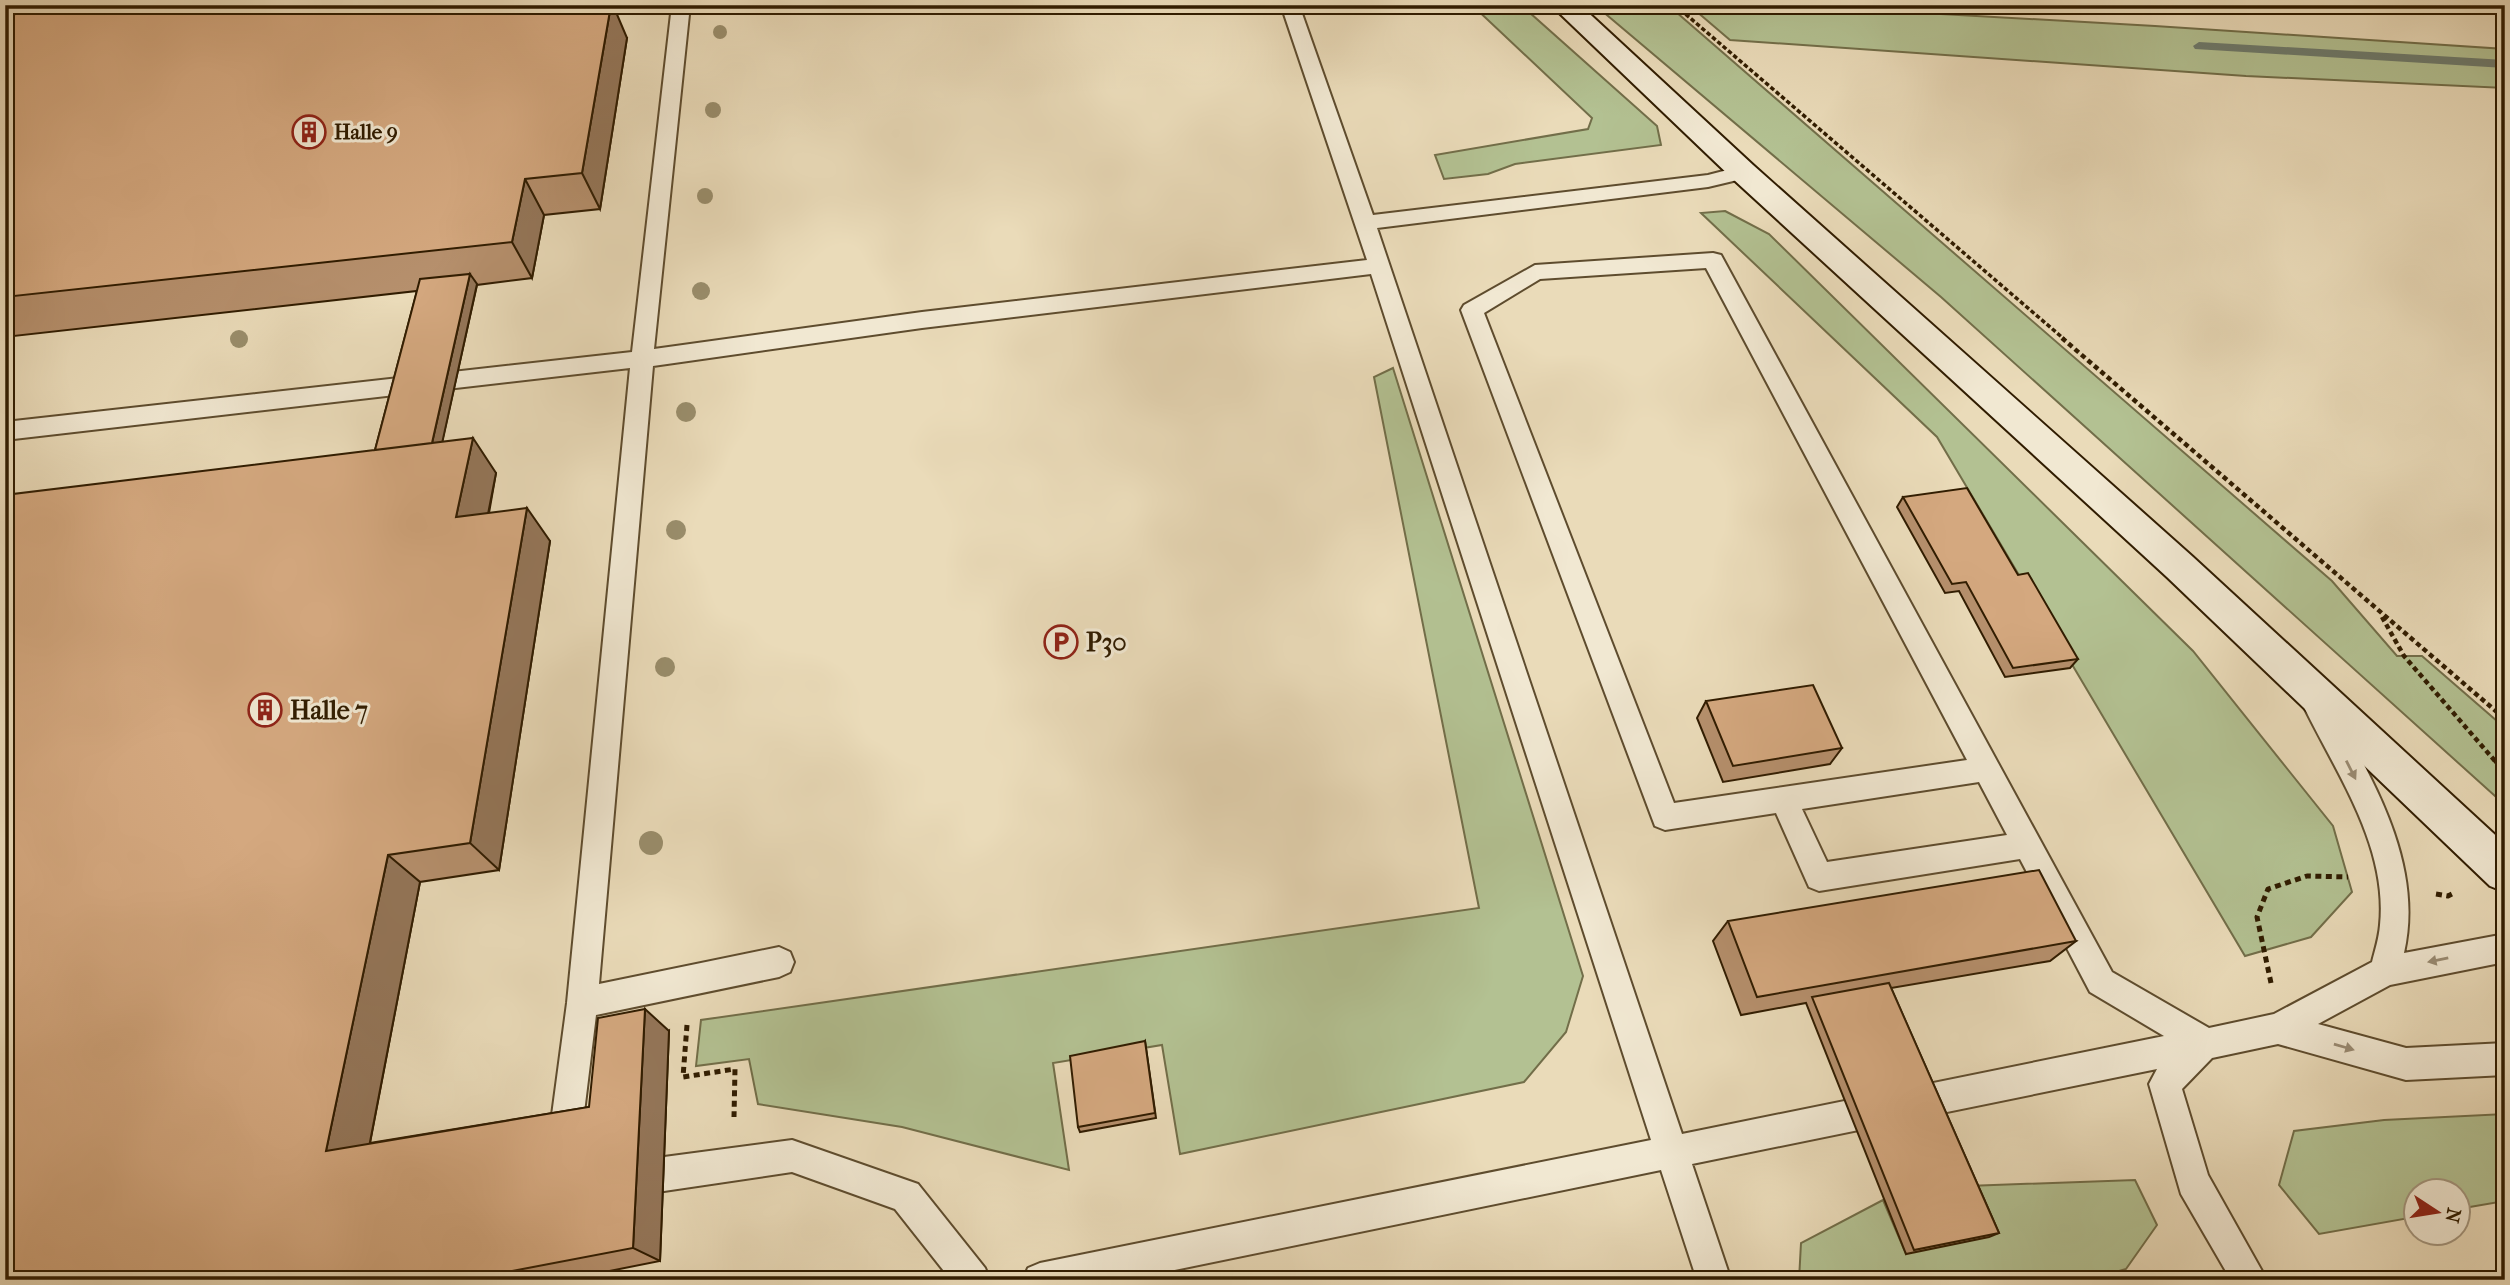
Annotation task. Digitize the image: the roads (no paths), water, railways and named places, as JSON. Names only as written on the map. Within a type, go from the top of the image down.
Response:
[{"type":"main road","points":[[1564,5],[1621,55],[1743,172],[2308,687],[2505,872]]},
{"type":"lane","points":[[561,1168],[582,1003],[642,359],[681,5]]},
{"type":"lane","points":[[1290,5],[1365,223],[1714,1280]]},
{"type":"lane","points":[[1365,223],[1708,181],[1743,172]]},
{"type":"lane","points":[[1986,769],[1665,817],[1472,310],[1535,272],[1713,260],[2101,982],[2205,1043]]},
{"type":"lane","points":[[5,431],[642,359],[909,322],[1379,266]]},
{"type":"lane","points":[[2308,687],[2373,813],[2393,885],[2395,923],[2385,971]]},
{"type":"lane","points":[[1784,800],[1819,877],[2027,845]]},
{"type":"lane","points":[[1040,1280],[2278,1028],[2385,971],[2505,948]]},
{"type":"lane","points":[[582,1003],[779,962]]},
{"type":"lane","points":[[2278,1028],[2406,1064],[2505,1059]]},
{"type":"lane","points":[[2205,1043],[2165,1084],[2193,1182],[2250,1280]]},
{"type":"lane","points":[[664,1174],[792,1156],[906,1196],[973,1280]]},
{"type":"waterway","points":[[2199,46],[2505,64]]},
{"type":"place","name":"Halle 9","points":[[309,132]]},
{"type":"place","name":"P30","points":[[1061,642]]},
{"type":"place","name":"Halle 7","points":[[265,710]]}]
